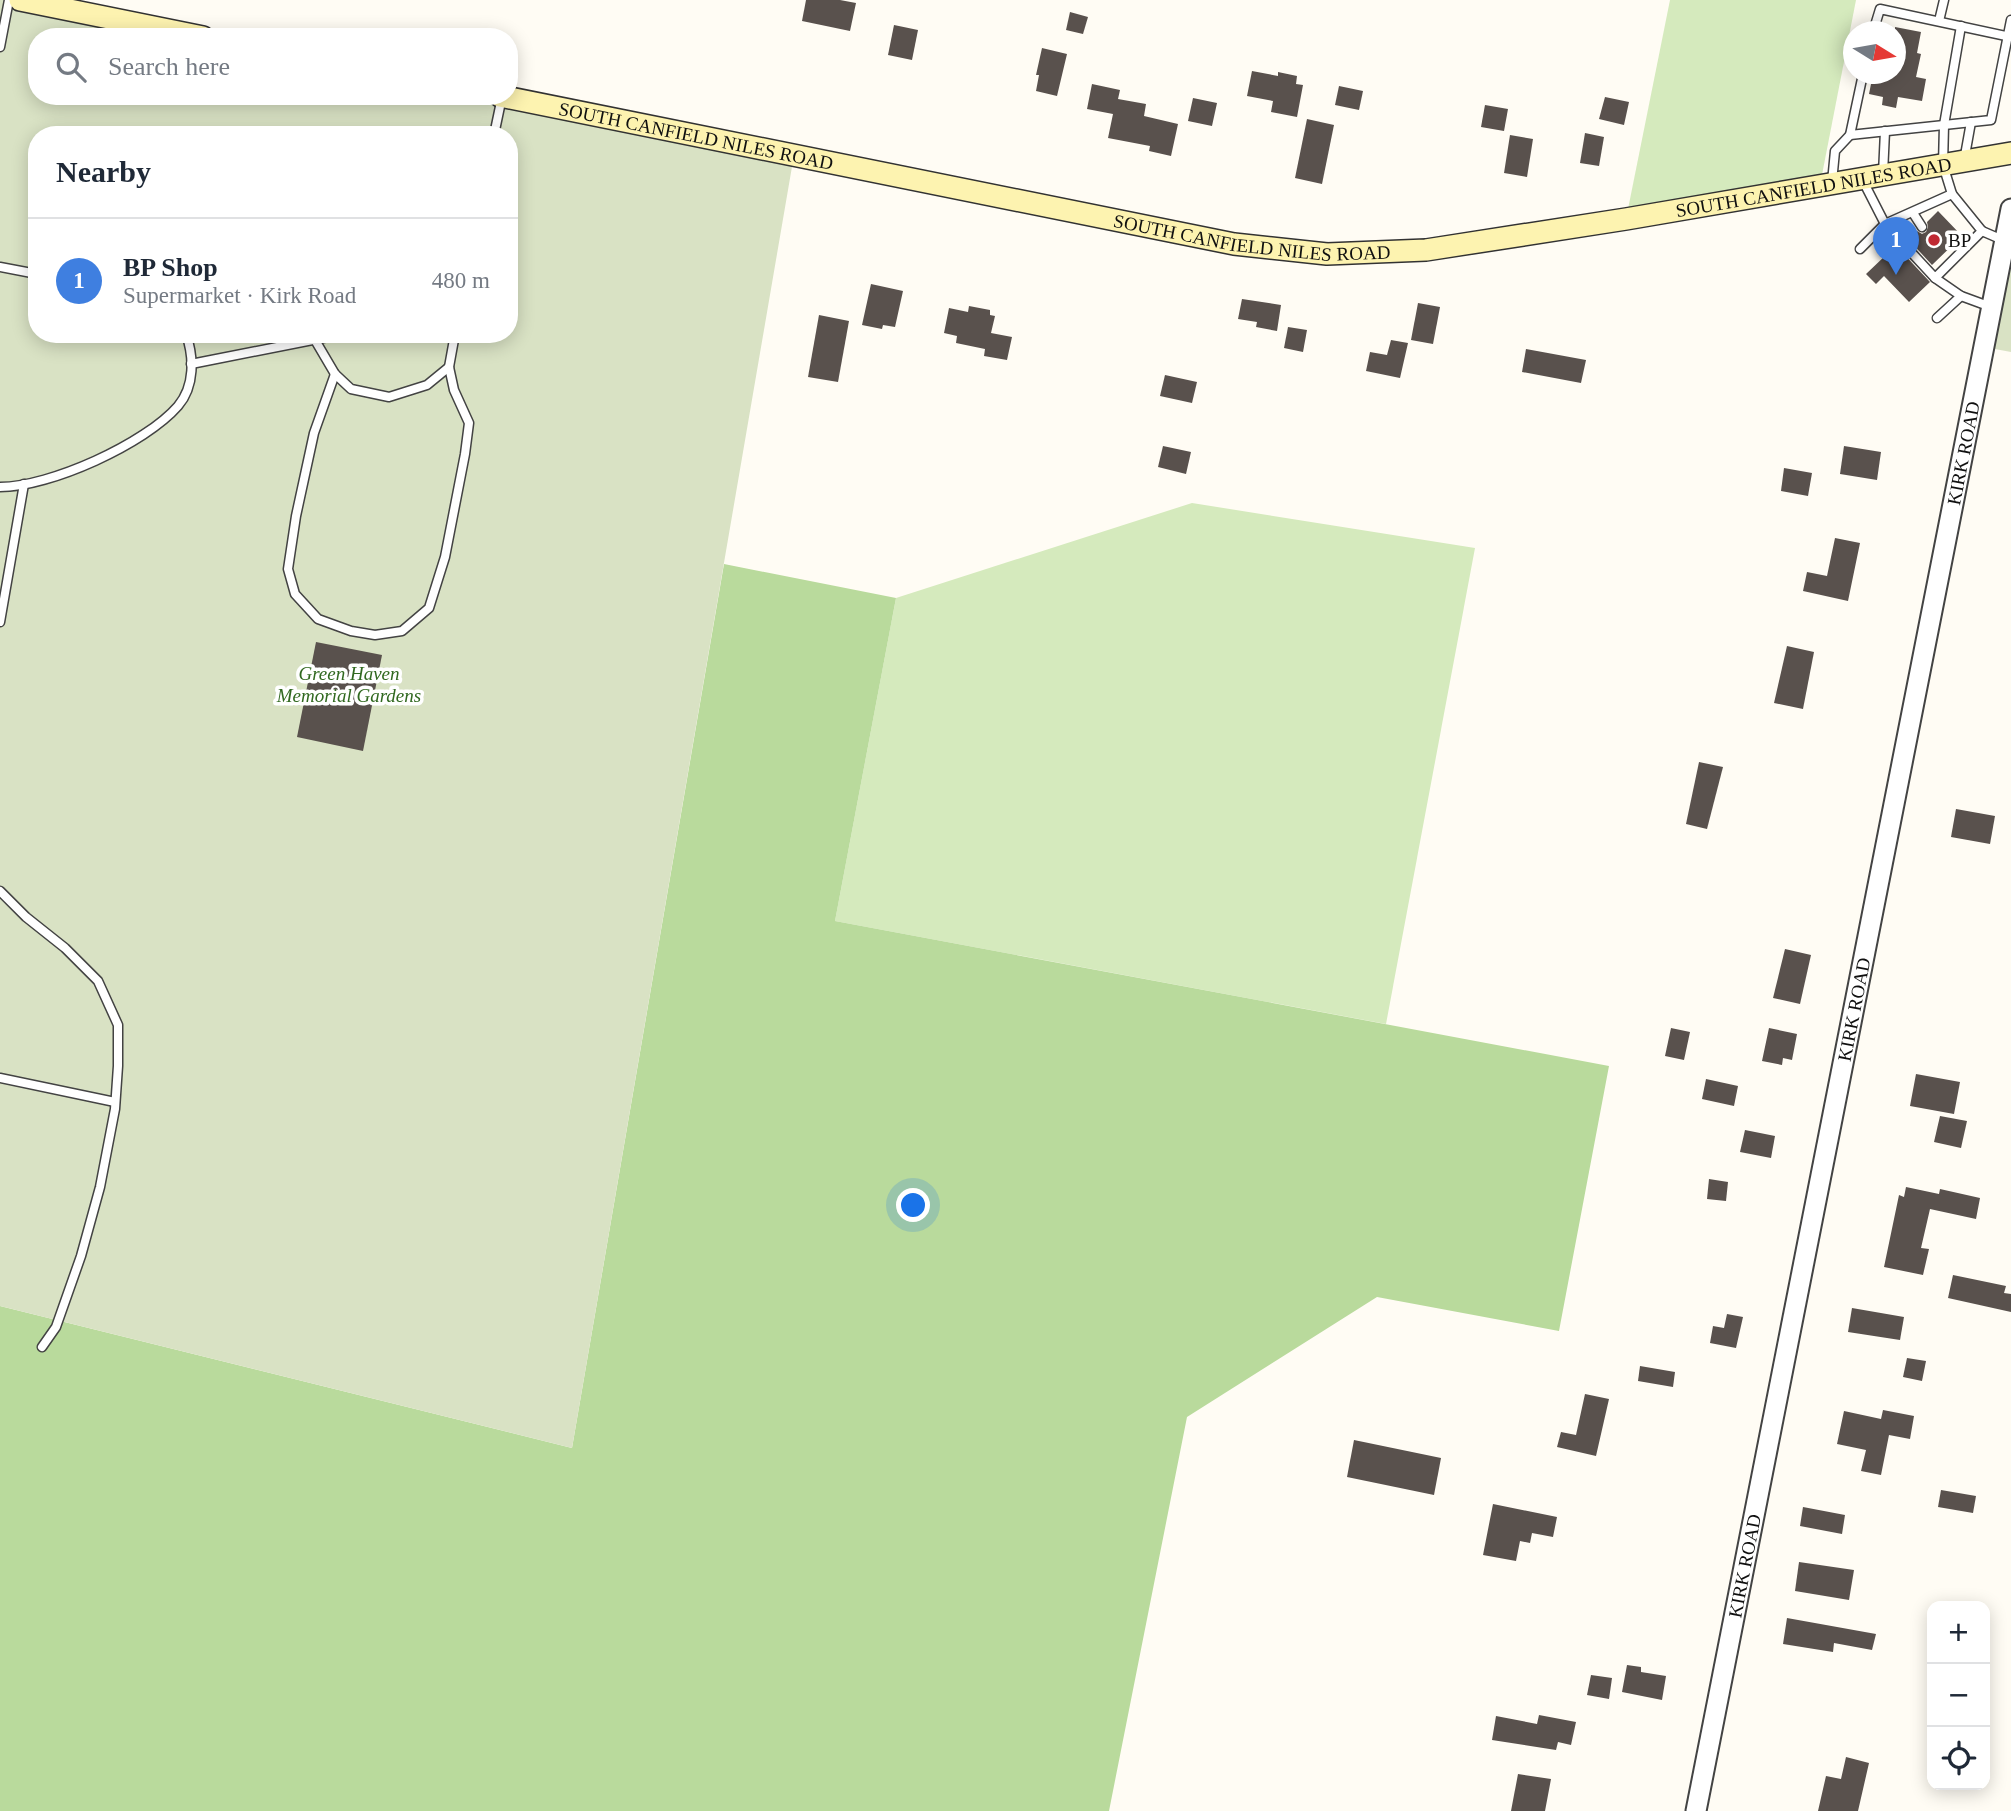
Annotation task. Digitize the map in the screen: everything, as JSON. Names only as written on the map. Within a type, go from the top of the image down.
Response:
[{"type":"main road","points":[[20,0],[158,28]]},
{"type":"main road","name":"SOUTH CANFIELD NILES ROAD","points":[[518,99],[1234,244],[1326,254],[1426,250],[1626,219],[2011,153]]},
{"type":"street","name":"KIRK ROAD","points":[[1696,1811],[2011,209]]},
{"type":"lane","points":[[0,47],[9,0]]},
{"type":"lane","points":[[1939,21],[1944,0]]},
{"type":"lane","points":[[1877,21],[1881,9],[2009,37]]},
{"type":"lane","points":[[1850,135],[1991,120],[2011,20]]},
{"type":"lane","points":[[1954,163],[1944,125],[1961,26]]},
{"type":"lane","points":[[1832,182],[1835,151],[1850,135],[1861,84]]},
{"type":"lane","points":[[496,126],[499,105]]},
{"type":"lane","points":[[1970,122],[1954,163],[1952,194],[1982,231],[2005,241]]},
{"type":"lane","points":[[1883,175],[1885,131]]},
{"type":"lane","points":[[1861,178],[1885,224],[1935,278],[1961,296],[1992,307]]},
{"type":"lane","points":[[1860,249],[1885,224],[1952,194]]},
{"type":"lane","points":[[1913,213],[1922,227]]},
{"type":"lane","points":[[1935,278],[1982,231]]},
{"type":"lane","points":[[1947,251],[1955,259]]},
{"type":"lane","points":[[0,267],[28,272]]},
{"type":"lane","points":[[1937,318],[1961,296]]},
{"type":"lane","points":[[0,487],[68,473],[137,439],[179,405],[191,380],[192,352],[189,343]]},
{"type":"lane","points":[[191,364],[300,343]]},
{"type":"lane","points":[[317,343],[335,374],[351,389],[389,397],[428,385],[449,367]]},
{"type":"lane","points":[[335,374],[314,433],[288,569],[295,594],[318,619],[351,631],[375,635],[402,631],[429,608],[445,557],[469,423],[454,390],[449,367],[453,343]]},
{"type":"lane","points":[[0,622],[24,484]]},
{"type":"lane","points":[[0,891],[98,981],[118,1025],[115,1102],[100,1188],[81,1256],[56,1327],[42,1347]]},
{"type":"lane","points":[[0,1078],[115,1102]]},
{"type":"green space","name":"Green Haven Memorial Gardens","points":[[0,0],[20,0],[158,28],[28,28],[28,105],[518,105],[518,100],[794,155],[572,1448],[0,1306]]},
{"type":"green space","points":[[1670,0],[1856,0],[1852,21],[1843,21],[1843,67],[1820,185],[1626,219]]},
{"type":"green space","points":[[2011,209],[2011,352],[1984,347]]},
{"type":"green space","points":[[1192,503],[1475,548],[1386,1024],[835,921],[896,598]]},
{"type":"green space","points":[[724,564],[896,598],[835,921],[1609,1066],[1559,1331],[1377,1297],[1187,1417],[1109,1811],[0,1811],[0,1306],[572,1448]]},
{"type":"building","points":[[806,0],[856,3],[850,31],[802,21]]},
{"type":"building","points":[[1070,12],[1088,17],[1083,34],[1066,30]]},
{"type":"building","points":[[894,25],[918,30],[912,60],[888,55]]},
{"type":"building","points":[[1906,29],[1921,32],[1917,53],[1921,54],[1916,77],[1926,79],[1922,101],[1898,97],[1896,108],[1882,105],[1883,97],[1869,94],[1871,84],[1906,84]]},
{"type":"building","points":[[1042,48],[1067,54],[1057,96],[1036,91],[1039,75],[1036,75]]},
{"type":"building","points":[[1252,71],[1297,76],[1296,84],[1303,85],[1297,117],[1271,112],[1273,101],[1247,96]]},
{"type":"building","points":[[1092,84],[1120,90],[1118,99],[1146,104],[1144,116],[1178,124],[1171,156],[1149,151],[1150,146],[1108,138],[1113,114],[1087,109]]},
{"type":"building","points":[[1339,86],[1363,91],[1359,110],[1335,105]]},
{"type":"building","points":[[1605,97],[1629,102],[1624,125],[1599,119]]},
{"type":"building","points":[[1193,98],[1217,103],[1212,126],[1188,121]]},
{"type":"building","points":[[1485,105],[1508,109],[1504,131],[1481,127]]},
{"type":"building","points":[[1307,119],[1334,125],[1322,184],[1295,178]]},
{"type":"building","points":[[1585,133],[1604,137],[1599,166],[1580,163]]},
{"type":"building","points":[[1510,135],[1533,139],[1527,177],[1504,173]]},
{"type":"building","name":"BP","points":[[1938,211],[1962,236],[1932,265],[1909,240],[1917,231],[1922,234],[1926,232],[1927,222]]},
{"type":"building","points":[[1899,249],[1930,282],[1909,302],[1884,276],[1876,284],[1866,274],[1886,255],[1889,259]]},
{"type":"building","points":[[871,284],[903,291],[895,327],[883,325],[882,329],[862,325]]},
{"type":"building","points":[[1242,299],[1281,305],[1277,331],[1256,327],[1257,322],[1238,319]]},
{"type":"building","points":[[1418,303],[1440,307],[1433,344],[1411,340]]},
{"type":"building","points":[[969,306],[990,310],[990,315],[995,316],[991,333],[1012,337],[1007,360],[984,356],[985,349],[956,343],[957,336],[944,333],[949,308],[968,312]]},
{"type":"building","points":[[819,315],[849,321],[838,382],[808,377]]},
{"type":"building","points":[[1288,327],[1307,330],[1303,352],[1284,348]]},
{"type":"building","points":[[1391,340],[1408,343],[1400,378],[1366,371],[1370,352],[1387,355]]},
{"type":"building","points":[[1526,349],[1586,360],[1581,383],[1522,372]]},
{"type":"building","points":[[1165,375],[1197,382],[1192,403],[1160,396]]},
{"type":"building","points":[[1163,446],[1191,452],[1186,474],[1158,467]]},
{"type":"building","points":[[1844,446],[1881,452],[1877,480],[1840,474]]},
{"type":"building","points":[[1784,468],[1812,473],[1808,496],[1781,491]]},
{"type":"building","points":[[1835,538],[1860,543],[1848,601],[1803,591],[1807,572],[1827,576]]},
{"type":"building","points":[[316,642],[382,655],[363,751],[297,737]]},
{"type":"building","points":[[1787,646],[1814,652],[1803,709],[1774,703]]},
{"type":"building","points":[[1699,762],[1723,767],[1707,829],[1686,824]]},
{"type":"building","points":[[1956,809],[1995,816],[1990,844],[1951,837]]},
{"type":"building","points":[[1785,949],[1811,955],[1800,1004],[1773,998]]},
{"type":"building","points":[[1671,1028],[1690,1032],[1684,1060],[1665,1056]]},
{"type":"building","points":[[1769,1028],[1797,1034],[1792,1060],[1783,1058],[1782,1065],[1762,1061]]},
{"type":"building","points":[[1916,1074],[1960,1082],[1954,1114],[1910,1106]]},
{"type":"building","points":[[1706,1079],[1738,1086],[1734,1106],[1702,1099]]},
{"type":"building","points":[[1940,1116],[1967,1121],[1961,1148],[1934,1142]]},
{"type":"building","points":[[1745,1130],[1775,1136],[1771,1158],[1740,1152]]},
{"type":"building","points":[[1709,1179],[1728,1182],[1726,1201],[1707,1199]]},
{"type":"building","points":[[1906,1187],[1939,1194],[1940,1189],[1980,1198],[1976,1219],[1930,1209],[1921,1248],[1929,1249],[1923,1275],[1884,1267],[1899,1195],[1904,1197]]},
{"type":"building","points":[[1953,1275],[2006,1286],[2004,1293],[2011,1294],[2011,1312],[1948,1298]]},
{"type":"building","points":[[1852,1308],[1904,1317],[1900,1340],[1848,1332]]},
{"type":"building","points":[[1727,1314],[1743,1317],[1736,1348],[1710,1343],[1713,1326],[1724,1328]]},
{"type":"building","points":[[1907,1358],[1926,1361],[1922,1381],[1903,1377]]},
{"type":"building","points":[[1640,1366],[1675,1372],[1673,1387],[1638,1381]]},
{"type":"building","points":[[1585,1394],[1609,1399],[1596,1456],[1557,1447],[1561,1432],[1576,1435]]},
{"type":"building","points":[[1883,1410],[1914,1416],[1910,1439],[1889,1435],[1881,1475],[1861,1471],[1866,1450],[1837,1444],[1844,1411],[1881,1419]]},
{"type":"building","points":[[1354,1440],[1441,1458],[1434,1495],[1347,1477]]},
{"type":"building","points":[[1941,1490],[1976,1496],[1973,1513],[1938,1507]]},
{"type":"building","points":[[1493,1504],[1557,1517],[1553,1537],[1532,1533],[1530,1543],[1520,1541],[1516,1561],[1483,1555]]},
{"type":"building","points":[[1803,1507],[1845,1515],[1842,1534],[1800,1526]]},
{"type":"building","points":[[1799,1562],[1854,1570],[1849,1600],[1795,1591]]},
{"type":"building","points":[[1787,1618],[1876,1634],[1872,1650],[1834,1643],[1833,1652],[1783,1644]]},
{"type":"building","points":[[1627,1665],[1641,1667],[1641,1672],[1666,1676],[1662,1700],[1622,1692]]},
{"type":"building","points":[[1591,1675],[1612,1678],[1609,1699],[1587,1695]]},
{"type":"building","points":[[1539,1715],[1576,1722],[1571,1745],[1558,1742],[1556,1750],[1492,1740],[1496,1716],[1537,1724]]},
{"type":"building","points":[[1846,1757],[1869,1763],[1858,1811],[1818,1811],[1826,1776],[1841,1779]]},
{"type":"building","points":[[1518,1774],[1551,1779],[1545,1811],[1511,1811]]},
{"type":"place","name":"BP","points":[[1934,240]]},
{"type":"place","name":"BP Shop","points":[[1896,275]]}]
